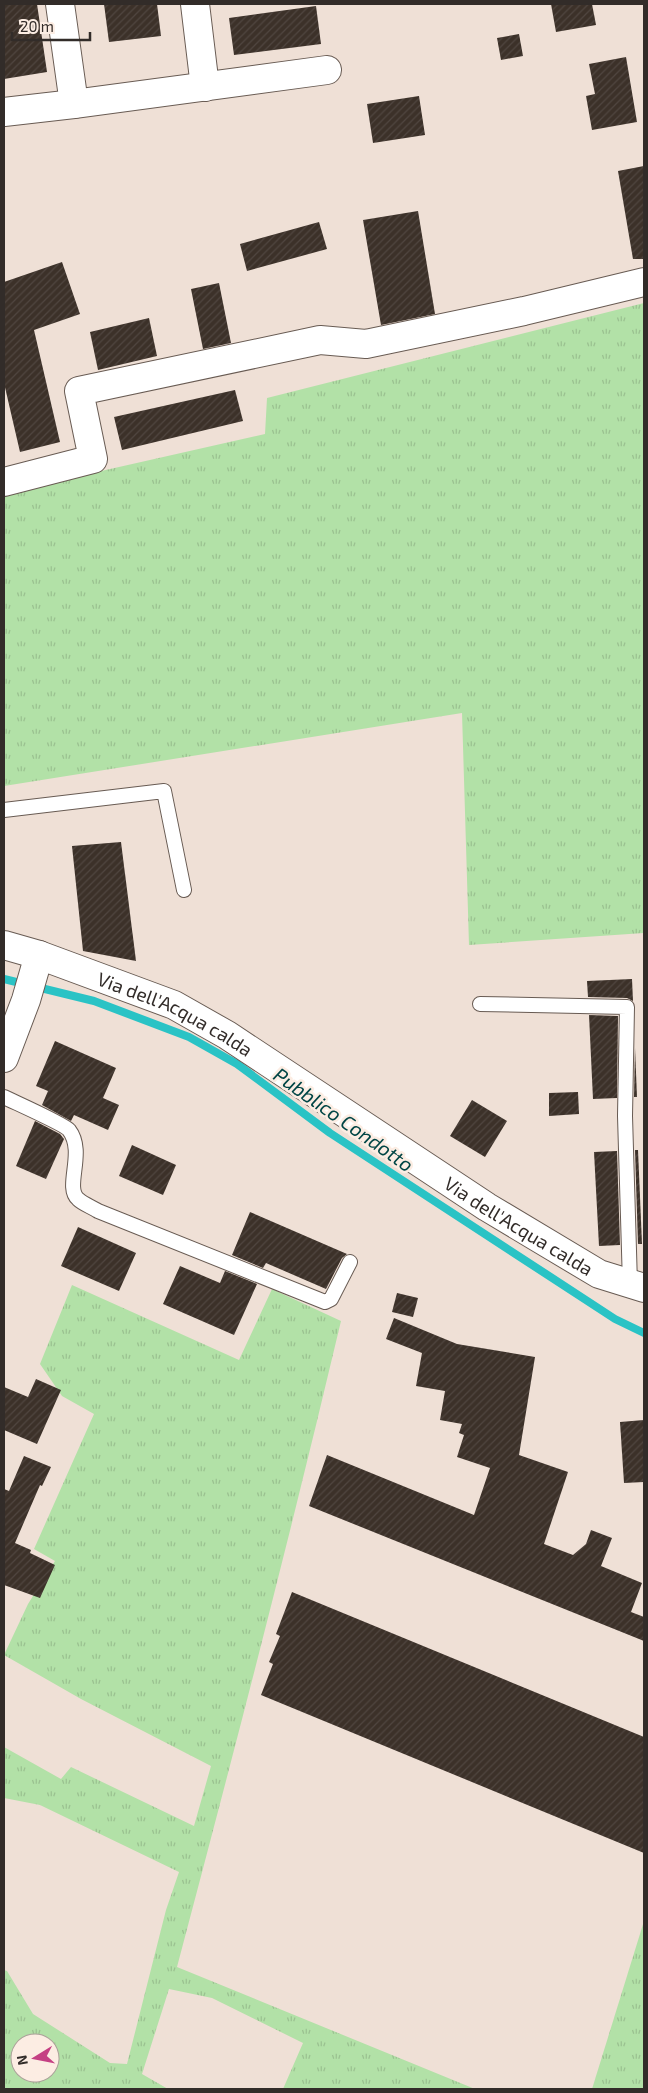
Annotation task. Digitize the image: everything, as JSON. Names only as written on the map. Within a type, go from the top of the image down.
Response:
[{"type":"street","points":[[60,4],[74,104]]},
{"type":"street","points":[[195,4],[205,87]]},
{"type":"street","points":[[4,112],[327,70]]},
{"type":"street","points":[[4,482],[93,459],[79,391],[320,340],[366,344],[524,311],[644,282]]},
{"type":"street","name":"Via dell'Acqua calda","points":[[4,945],[39,955],[174,1005],[227,1035],[487,1207],[599,1274],[637,1286]]},
{"type":"street","points":[[4,1058],[26,1000],[39,955]]},
{"type":"lane","points":[[4,810],[164,791],[184,890]]},
{"type":"lane","points":[[480,1004],[627,1007],[625,1116],[637,1286]]},
{"type":"lane","points":[[4,1097],[68,1128],[75,1143],[76,1163],[72,1184],[73,1192],[77,1199],[98,1211],[325,1302],[331,1300],[350,1262]]},
{"type":"green space","points":[[644,303],[644,933],[469,945],[462,713],[4,786],[4,493],[265,434],[267,398]]},
{"type":"green space","points":[[72,1285],[239,1360],[272,1289],[341,1321],[302,1483],[177,1967],[475,2089],[283,2089],[303,2043],[212,1998],[169,1989],[142,2074],[168,2089],[4,2089],[4,1970],[7,1971],[33,2014],[110,2063],[127,2064],[166,1910],[179,1872],[40,1805],[4,1798],[4,1747],[61,1779],[71,1767],[194,1826],[211,1766],[81,1699],[4,1655],[28,1604],[55,1561],[34,1549],[94,1414],[62,1396],[40,1364]]},
{"type":"green space","points":[[644,1921],[644,2089],[592,2089]]},
{"type":"building","points":[[4,4],[37,4],[47,72],[4,79]]},
{"type":"building","points":[[104,4],[157,4],[161,36],[109,42]]},
{"type":"building","points":[[551,4],[592,4],[596,25],[556,32]]},
{"type":"building","points":[[316,6],[321,44],[234,55],[229,18]]},
{"type":"building","points":[[519,34],[523,56],[501,60],[497,38]]},
{"type":"building","points":[[626,57],[637,122],[592,130],[586,96],[595,94],[589,64]]},
{"type":"building","points":[[419,96],[425,135],[373,143],[367,104]]},
{"type":"building","points":[[644,166],[644,259],[633,259],[618,171]]},
{"type":"building","points":[[418,211],[435,314],[381,325],[363,220]]},
{"type":"building","points":[[319,222],[327,249],[247,271],[240,244]]},
{"type":"building","points":[[62,262],[80,314],[34,330],[60,442],[20,452],[4,383],[4,282]]},
{"type":"building","points":[[219,283],[231,343],[203,349],[191,289]]},
{"type":"building","points":[[149,318],[157,356],[98,370],[90,332]]},
{"type":"building","points":[[235,390],[243,421],[122,450],[114,417]]},
{"type":"building","points":[[121,842],[136,961],[83,951],[72,846]]},
{"type":"building","points":[[632,979],[633,1001],[627,998],[588,997],[587,981]]},
{"type":"building","points":[[589,1015],[618,1016],[617,1098],[593,1099]]},
{"type":"building","points":[[55,1041],[116,1068],[103,1098],[119,1105],[108,1130],[74,1115],[71,1121],[42,1105],[48,1091],[36,1086]]},
{"type":"building","points":[[635,1048],[637,1097],[634,1097]]},
{"type":"building","points":[[578,1092],[579,1114],[549,1116],[549,1093]]},
{"type":"building","points":[[472,1100],[507,1121],[485,1157],[450,1136]]},
{"type":"building","points":[[35,1121],[60,1134],[64,1139],[46,1179],[16,1166]]},
{"type":"building","points":[[132,1145],[176,1165],[163,1195],[119,1176]]},
{"type":"building","points":[[635,1150],[638,1150],[642,1244],[638,1244]]},
{"type":"building","points":[[617,1151],[620,1245],[599,1246],[594,1152]]},
{"type":"building","points":[[250,1212],[347,1254],[342,1258],[326,1289],[266,1263],[263,1268],[232,1255]]},
{"type":"building","points":[[78,1227],[136,1253],[119,1291],[61,1266]]},
{"type":"building","points":[[180,1266],[220,1283],[225,1271],[257,1284],[234,1335],[163,1304]]},
{"type":"building","points":[[397,1293],[418,1298],[413,1317],[392,1312]]},
{"type":"building","points":[[394,1318],[457,1344],[535,1357],[519,1455],[568,1472],[544,1544],[573,1555],[586,1544],[591,1530],[612,1538],[601,1566],[642,1583],[631,1612],[644,1617],[644,1641],[309,1506],[327,1455],[474,1515],[490,1468],[457,1457],[464,1435],[459,1433],[462,1424],[440,1420],[445,1391],[416,1386],[422,1353],[386,1339]]},
{"type":"building","points":[[36,1379],[61,1390],[37,1444],[4,1430],[4,1387],[28,1397]]},
{"type":"building","points":[[644,1420],[644,1482],[624,1483],[620,1422]]},
{"type":"building","points":[[24,1456],[51,1467],[42,1486],[40,1485],[15,1543],[31,1550],[30,1553],[55,1565],[40,1598],[4,1585],[4,1489],[9,1491]]},
{"type":"building","points":[[292,1592],[644,1737],[644,1853],[261,1695],[273,1664],[269,1662],[280,1636],[276,1634]]},
{"type":"waterway","name":"Pubblico Condotto","points":[[4,979],[94,1001],[189,1037],[237,1064],[330,1133],[615,1319],[644,1333]]}]
